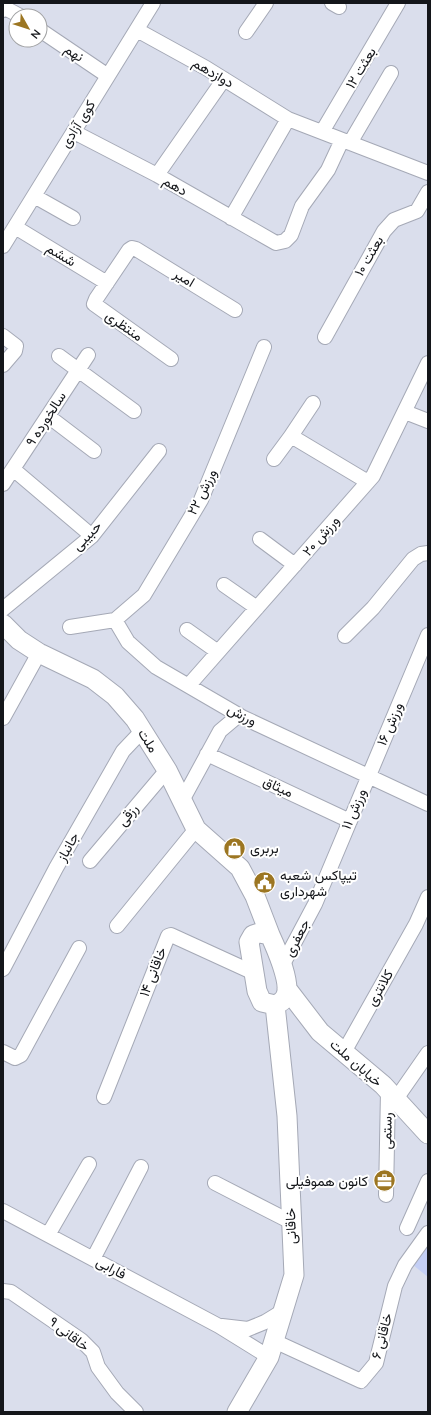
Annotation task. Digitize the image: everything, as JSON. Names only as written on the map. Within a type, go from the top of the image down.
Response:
[{"type":"main road","name":"ملت","points":[[3,624],[19,640],[38,653],[93,679],[115,696],[135,719],[167,770],[183,799],[196,829],[240,868],[254,896],[270,935],[282,966],[288,990]]},
{"type":"main road","points":[[254,896],[250,942],[254,973],[260,999],[266,1004],[275,1005],[283,1000],[288,990]]},
{"type":"main road","points":[[250,942],[253,936],[259,932],[270,935]]},
{"type":"main road","name":"خیابان ملت","points":[[288,990],[320,1032],[392,1095],[428,1134]]},
{"type":"main road","name":"خاقانی","points":[[237,1412],[271,1349],[294,1275],[287,1116],[275,1005]]},
{"type":"street","name":"کوی آزادی","points":[[3,246],[153,3]]},
{"type":"street","points":[[246,32],[266,3]]},
{"type":"street","name":"بعثت ۱۲","points":[[322,132],[398,3]]},
{"type":"street","name":"دوازدهم","points":[[137,30],[224,79],[288,119],[428,173]]},
{"type":"street","name":"نهم","points":[[48,35],[108,76]]},
{"type":"street","points":[[346,142],[391,73]]},
{"type":"street","points":[[157,175],[224,79]]},
{"type":"street","points":[[231,218],[288,119]]},
{"type":"street","name":"دهم","points":[[74,132],[157,175],[276,243],[285,241],[291,234],[302,206],[346,142]]},
{"type":"street","name":"بعثت ۱۰","points":[[325,337],[384,231],[394,220],[417,211],[428,192]]},
{"type":"street","points":[[34,196],[74,218]]},
{"type":"street","name":"ششم","points":[[15,227],[107,283]]},
{"type":"street","name":"منتظری","points":[[132,248],[94,304],[171,359]]},
{"type":"street","name":"امیر","points":[[132,248],[235,310]]},
{"type":"street","points":[[3,336],[16,346],[16,351],[3,365]]},
{"type":"street","name":"ورزش ۲۲","points":[[115,620],[144,595],[201,500],[264,347]]},
{"type":"street","name":"سالخورده ۹","points":[[3,484],[88,355]]},
{"type":"street","points":[[59,356],[134,411]]},
{"type":"street","name":"ورزش ۲۰","points":[[189,685],[373,476],[427,366]]},
{"type":"street","points":[[274,459],[313,403]]},
{"type":"street","points":[[405,412],[428,421]]},
{"type":"street","points":[[48,416],[94,451]]},
{"type":"street","points":[[290,436],[368,482]]},
{"type":"street","name":"حبیبی","points":[[3,609],[92,536],[159,451]]},
{"type":"street","points":[[13,469],[92,536]]},
{"type":"street","points":[[260,539],[295,565]]},
{"type":"street","points":[[345,636],[373,608],[413,559],[421,554],[428,553]]},
{"type":"street","points":[[224,586],[257,608]]},
{"type":"street","points":[[70,627],[115,620]]},
{"type":"street","name":"ورزش","points":[[115,620],[128,642],[156,667],[239,715],[428,804]]},
{"type":"street","points":[[187,630],[218,652]]},
{"type":"street","name":"ورزش ۱۶","points":[[368,776],[428,635]]},
{"type":"street","points":[[3,718],[38,653]]},
{"type":"street","points":[[183,799],[220,731],[239,715]]},
{"type":"street","name":"جانباز","points":[[3,969],[56,868],[122,751],[142,731]]},
{"type":"street","name":"میثاق","points":[[207,754],[350,821]]},
{"type":"street","name":"رزقی","points":[[90,861],[167,770]]},
{"type":"street","name":"ورزش ۱۱","points":[[340,843],[368,776]]},
{"type":"street","points":[[118,926],[196,829]]},
{"type":"street","name":"جعفری","points":[[282,966],[315,904],[340,843]]},
{"type":"street","name":"کلانتری","points":[[344,1052],[416,924],[428,897]]},
{"type":"street","name":"خاقانی ۱۴","points":[[104,1098],[168,936],[171,935],[254,973]]},
{"type":"street","points":[[3,1052],[15,1058],[18,1058],[21,1055],[79,948]]},
{"type":"street","points":[[392,1095],[428,1053]]},
{"type":"street","name":"رستمی","points":[[386,1195],[392,1095]]},
{"type":"street","points":[[48,1235],[89,1164]]},
{"type":"street","points":[[93,1259],[141,1167]]},
{"type":"street","points":[[407,1228],[428,1181]]},
{"type":"street","points":[[215,1182],[291,1222]]},
{"type":"street","name":"فارابی","points":[[3,1211],[219,1326],[271,1349]]},
{"type":"street","name":"خاقانی ۶","points":[[271,1349],[361,1381],[376,1363],[395,1286],[405,1265],[428,1233]]},
{"type":"street","name":"خاقانی ٩","points":[[3,1291],[11,1292],[81,1340],[93,1352],[98,1367],[117,1394],[136,1412]]},
{"type":"street","name":"فارابی","points":[[219,1326],[248,1329],[265,1322],[283,1311]]},
{"type":"shaded area","points":[[428,1239],[428,1277],[408,1261]]},
{"type":"place","name":"بربری","points":[[235,848]]},
{"type":"place","name":"تیپاکس شعبه شهرداری","points":[[265,883]]},
{"type":"place","name":"کانون هموفیلی","points":[[384,1181]]}]
